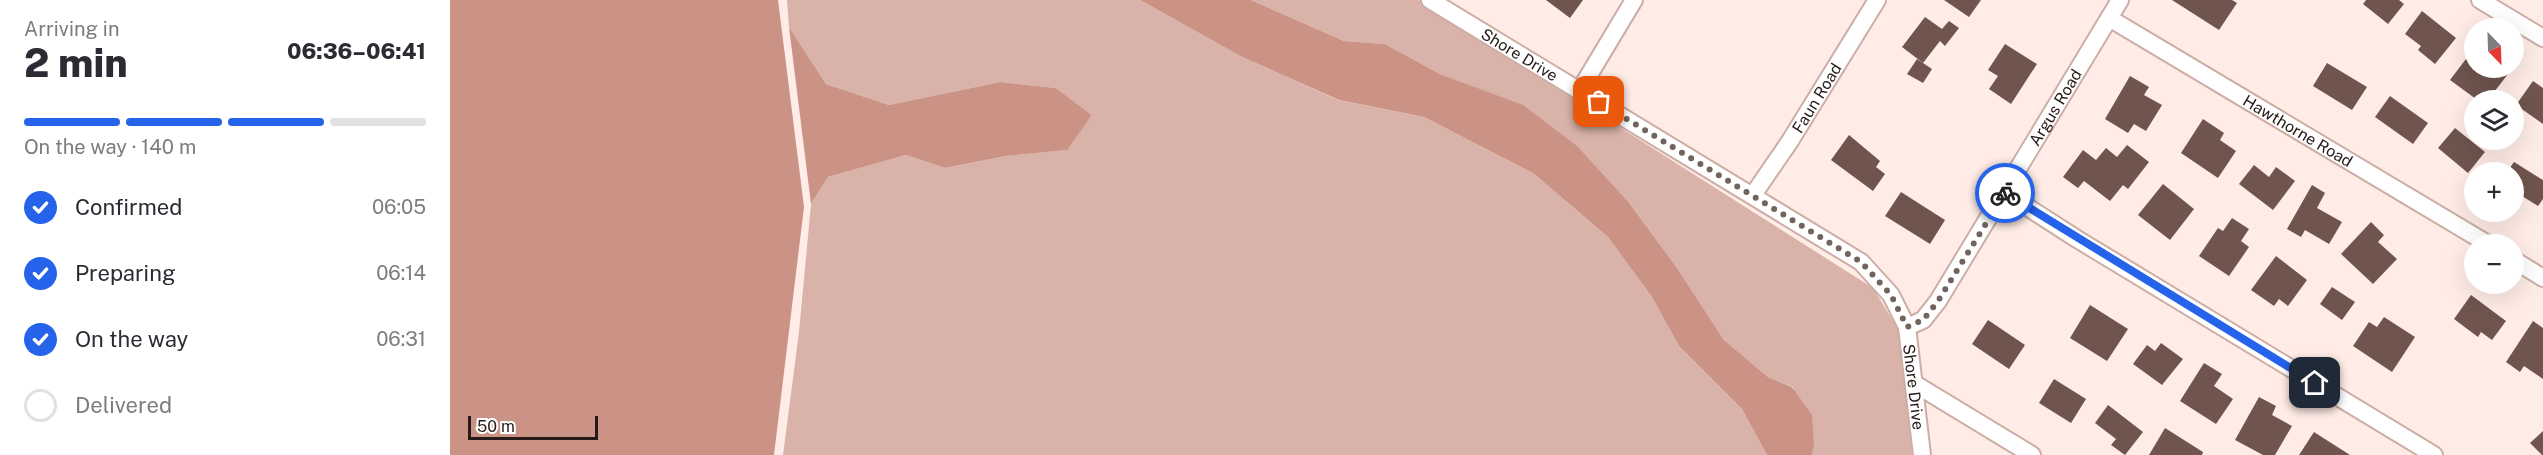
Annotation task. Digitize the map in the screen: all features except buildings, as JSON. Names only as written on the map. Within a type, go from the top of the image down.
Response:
[{"type":"street","name":"Shore Drive","points":[[1430,0],[1861,262],[1891,295],[1907,327],[1922,455]]},
{"type":"street","points":[[1580,90],[1634,0]]},
{"type":"street","name":"Faun Road","points":[[1753,195],[1790,141],[1877,0]]},
{"type":"street","name":"Argus Road","points":[[1907,327],[1923,320],[1938,301],[2120,0]]},
{"type":"street","points":[[2480,0],[2543,38]]},
{"type":"street","name":"Hawthorne Road","points":[[2109,18],[2471,234]]},
{"type":"street","points":[[2004,192],[2077,239],[2434,455]]},
{"type":"street","points":[[2524,266],[2543,278]]},
{"type":"street","points":[[1915,384],[2032,455]]},
{"type":"shaded area","points":[[450,0],[778,0],[804,207],[774,455],[450,455]]},
{"type":"shaded area","points":[[787,0],[1140,0],[1242,57],[1338,100],[1424,117],[1533,173],[1608,237],[1652,297],[1679,346],[1742,409],[1767,455],[783,455],[799,332],[811,204],[828,177],[906,155],[945,168],[1006,156],[1066,150],[1092,115],[1056,88],[1000,82],[889,105],[826,84],[789,27]]},
{"type":"shaded area","points":[[1140,0],[1251,0],[1344,41],[1385,44],[1442,75],[1523,105],[1577,146],[1630,204],[1677,268],[1724,340],[1768,377],[1792,387],[1812,415],[1814,446],[1812,455],[1767,455],[1742,409],[1679,346],[1652,297],[1608,237],[1533,173],[1424,117],[1339,100],[1242,57]]},
{"type":"shaded area","points":[[1251,0],[1419,0],[1873,288],[1907,344],[1914,455],[1812,455],[1814,446],[1793,387],[1768,377],[1724,340],[1677,268],[1630,204],[1442,75],[1385,44],[1344,41]]},
{"type":"shaded area","points":[[789,27],[826,84],[889,105],[1000,82],[1056,88],[1092,115],[1067,150],[1006,156],[945,168],[906,155],[828,177],[811,204]]},
{"type":"way so far","points":[[1599,102],[1861,262],[1891,295],[1907,327],[1923,320],[1938,301],[2005,193]]},
{"type":"route","points":[[2005,193],[2315,383]]}]
